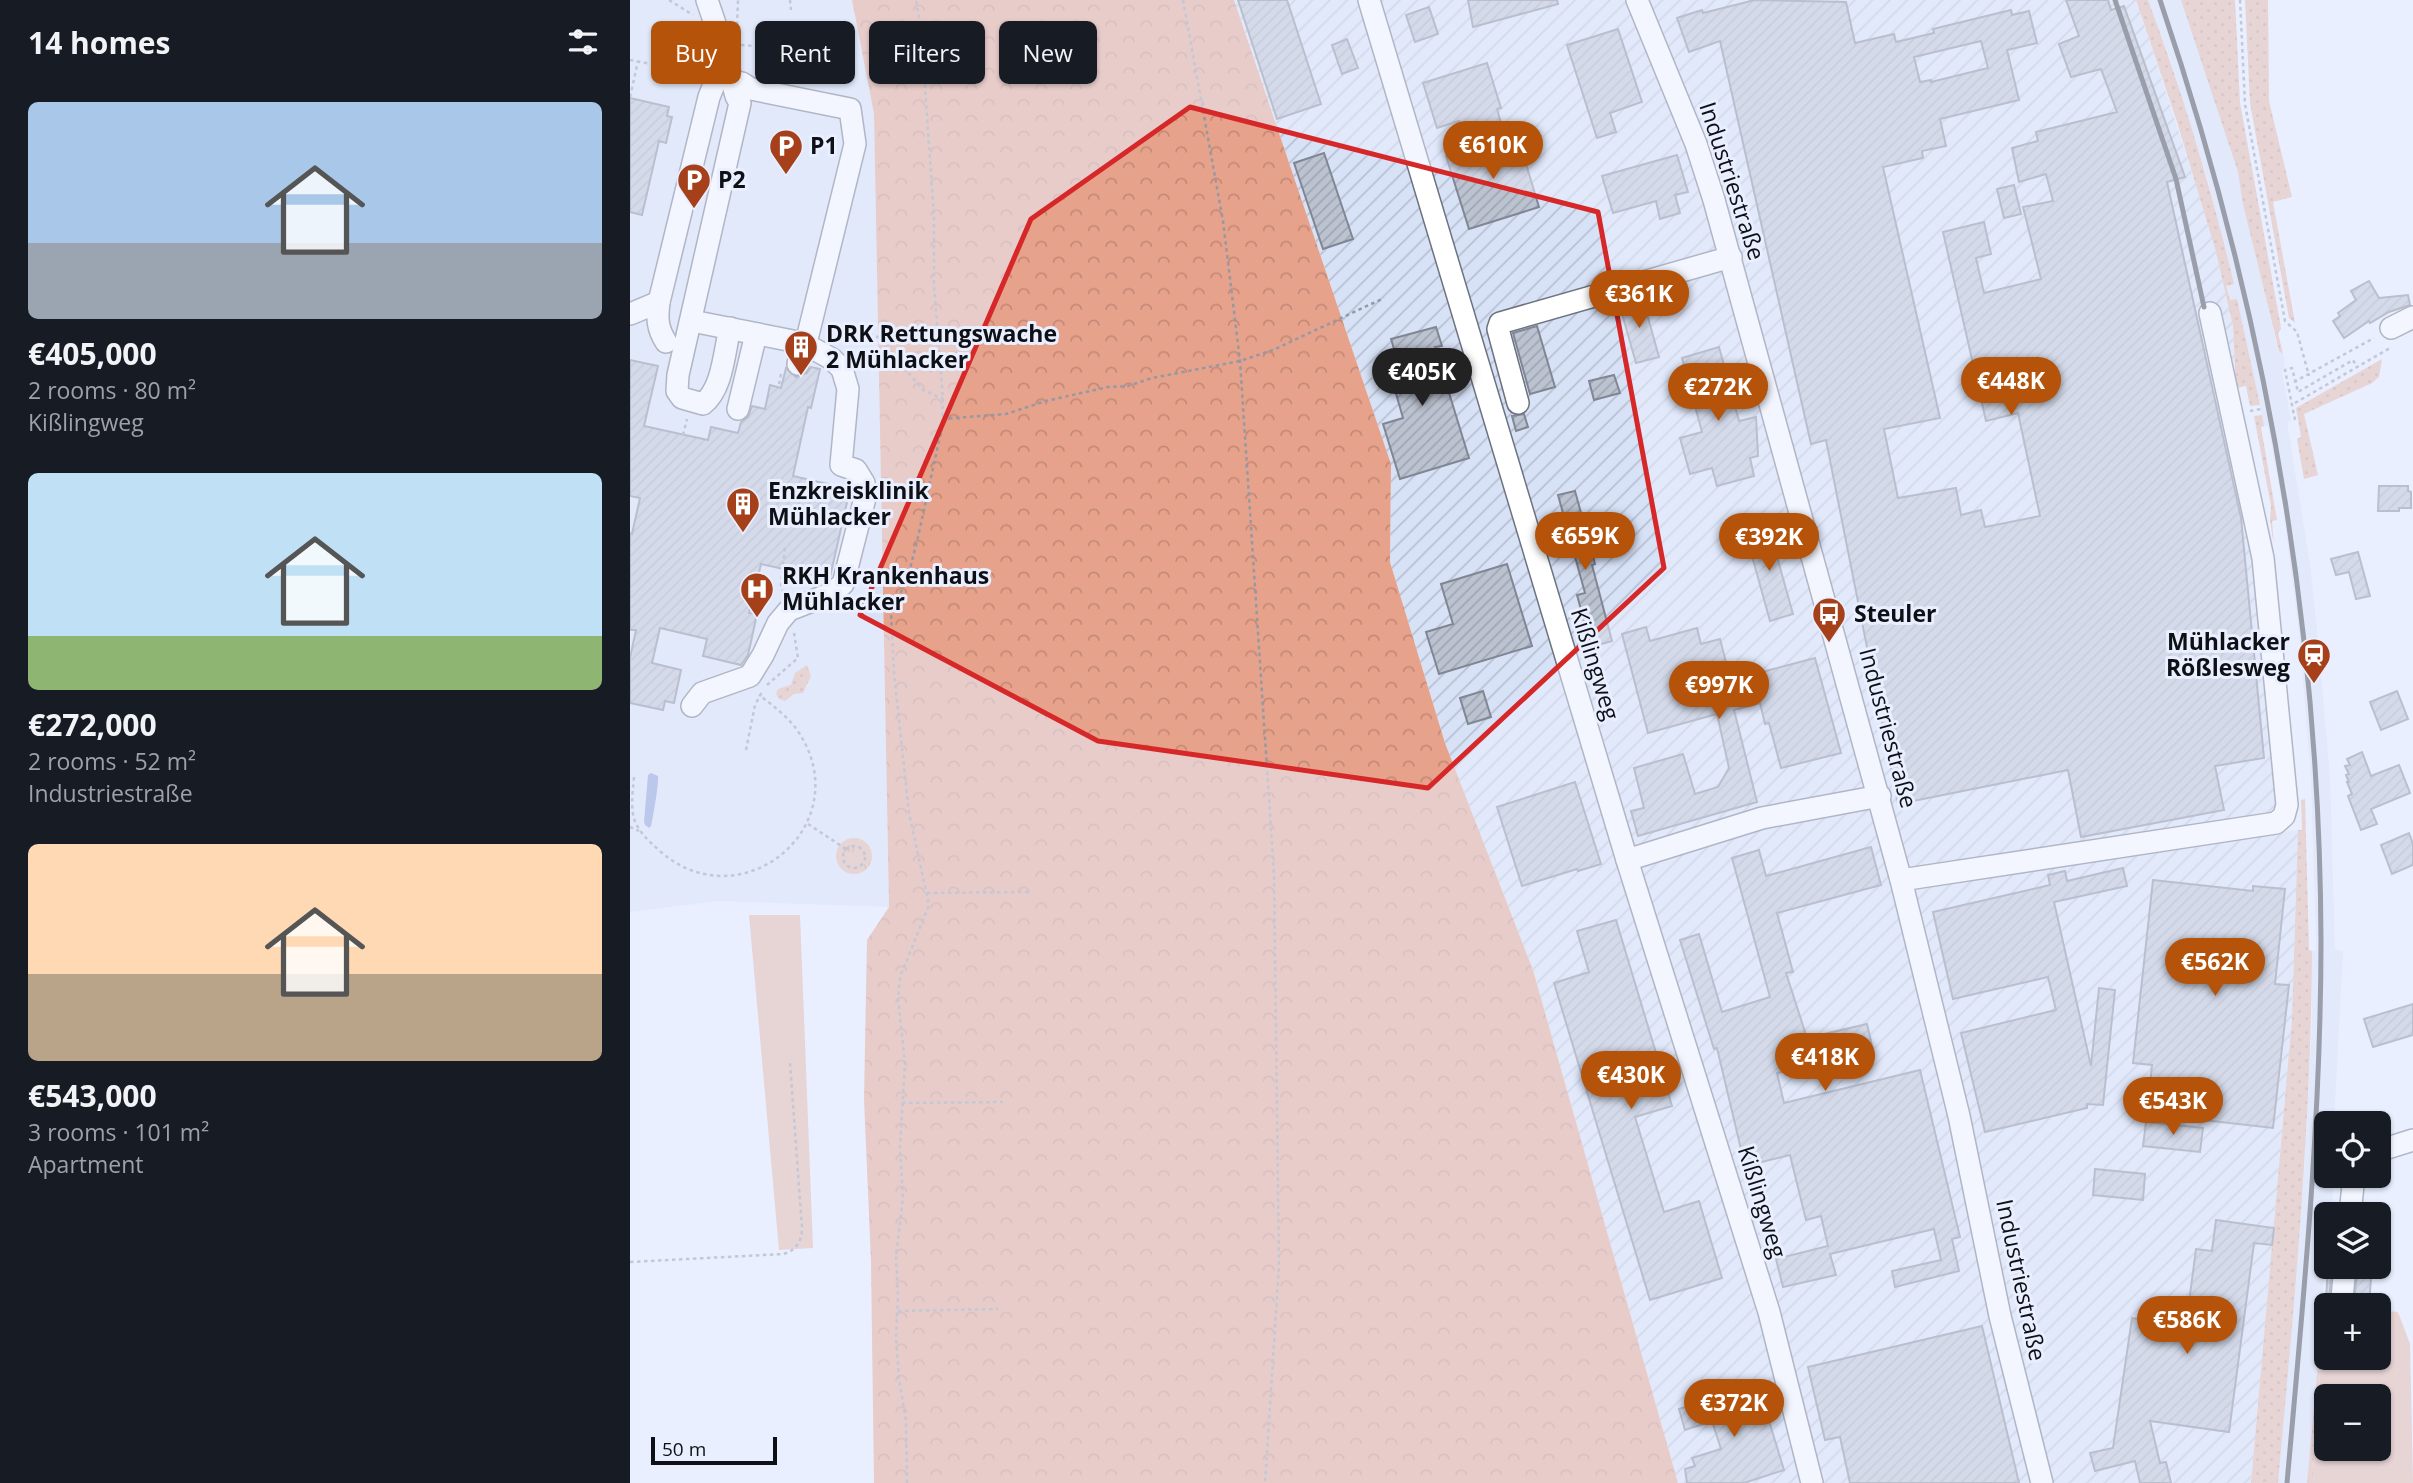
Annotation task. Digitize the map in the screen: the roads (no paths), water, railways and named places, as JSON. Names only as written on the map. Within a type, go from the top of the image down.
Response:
[{"type":"street","points":[[707,0],[712,21]]},
{"type":"street","name":"Kißlingweg","points":[[1369,0],[1627,860],[1769,1312],[1812,1483]]},
{"type":"street","name":"Industriestraße","points":[[1639,0],[1696,144],[1731,257],[1880,796],[1959,1116],[2000,1315],[2042,1483]]},
{"type":"street","points":[[741,82],[751,89],[850,109],[855,144],[812,318],[806,353]]},
{"type":"street","points":[[667,342],[657,322],[659,302],[709,97],[716,84]]},
{"type":"street","points":[[730,84],[740,103],[678,375],[677,391],[682,398],[703,404],[711,397],[717,385],[730,328]]},
{"type":"street","points":[[1518,403],[1498,329],[1500,323],[1731,257]]},
{"type":"street","points":[[630,314],[659,302]]},
{"type":"street","points":[[1902,880],[2276,823],[2284,816],[2287,804],[2263,558],[2210,313]]},
{"type":"street","points":[[2390,338],[2413,317]]},
{"type":"street","points":[[692,321],[756,334],[806,353],[832,359],[842,369],[848,389],[841,465],[856,470],[864,483],[865,498],[843,584],[830,594],[789,610],[778,622],[750,676],[702,693],[692,706]]},
{"type":"street","points":[[738,409],[756,334]]},
{"type":"street","points":[[1627,860],[1762,818],[1880,796]]},
{"type":"street","points":[[2391,1147],[2413,1140]]},
{"type":"water","points":[[651,773],[658,776],[658,780],[649,828],[644,822],[648,775]]},
{"type":"railway","points":[[2115,0],[2176,179],[2204,307]]},
{"type":"railway","points":[[2160,0],[2228,230],[2256,347],[2279,464],[2297,582],[2310,701],[2318,821],[2320,1009],[2310,1212],[2287,1483]]},
{"type":"place","name":"P1","points":[[786,176]]},
{"type":"place","name":"P2","points":[[694,210]]},
{"type":"place","name":"DRK Rettungswache 2 Mühlacker","points":[[801,377]]},
{"type":"place","name":"Enzkreisklinik Mühlacker","points":[[743,534]]},
{"type":"place","name":"RKH Krankenhaus Mühlacker","points":[[757,619]]},
{"type":"place","name":"Steuler","points":[[1829,644]]},
{"type":"place","name":"Mühlacker Rößlesweg","points":[[2314,685]]}]
